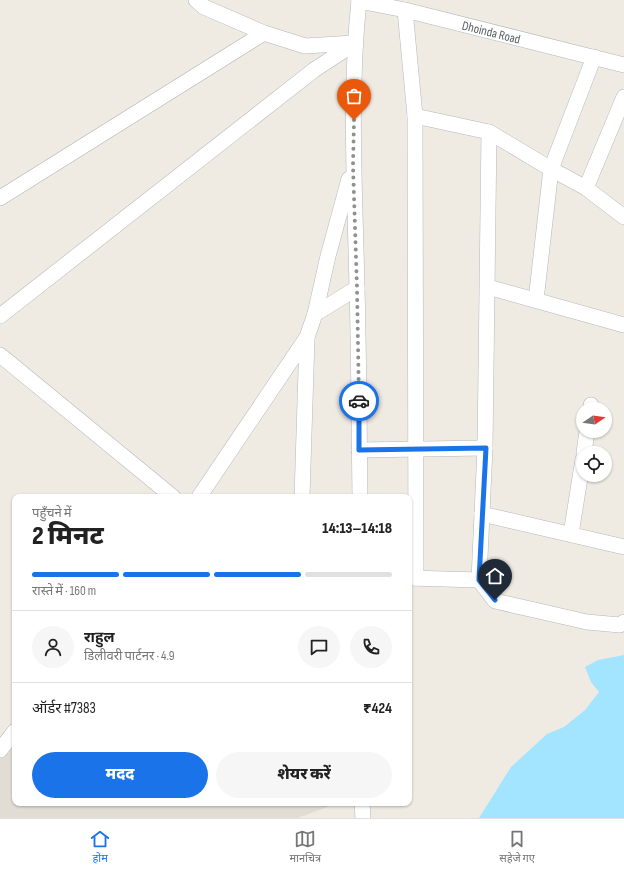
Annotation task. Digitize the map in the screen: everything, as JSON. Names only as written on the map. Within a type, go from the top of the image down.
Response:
[{"type":"street","points":[[196,0],[204,7],[264,33],[305,46],[355,43]]},
{"type":"street","points":[[359,1],[355,43],[353,166],[357,288],[360,494]]},
{"type":"street","name":"Dhoinda Road","points":[[359,1],[405,10],[624,65]]},
{"type":"street","points":[[405,10],[415,116],[416,449],[413,578],[479,580]]},
{"type":"street","points":[[0,198],[264,33]]},
{"type":"street","points":[[0,316],[314,70],[355,43]]},
{"type":"street","points":[[536,300],[551,169],[594,57]]},
{"type":"street","points":[[586,188],[624,97]]},
{"type":"street","points":[[415,116],[488,132],[586,188],[624,217]]},
{"type":"street","points":[[488,132],[486,448],[479,580],[495,600],[587,622],[620,625],[624,622]]},
{"type":"street","points":[[202,494],[307,337],[315,314],[328,256],[353,166]]},
{"type":"street","points":[[488,287],[624,325]]},
{"type":"street","points":[[315,314],[357,288]]},
{"type":"street","points":[[302,494],[307,337]]},
{"type":"street","points":[[0,355],[170,494]]},
{"type":"street","points":[[359,450],[486,448]]},
{"type":"street","points":[[571,534],[579,482]]},
{"type":"street","points":[[482,514],[624,547]]},
{"type":"street","points":[[0,750],[12,735]]},
{"type":"street","points":[[362,806],[363,818]]},
{"type":"shaded area","points":[[12,743],[12,806],[330,806],[298,818],[0,818],[0,758]]},
{"type":"water","points":[[624,655],[624,818],[479,818],[511,767],[547,734],[564,727],[585,710],[599,692],[591,682],[585,667],[598,660]]},
{"type":"way so far","points":[[354,120],[353,166],[359,401]]},
{"type":"route","points":[[359,401],[359,450],[486,448],[479,580],[495,600]]}]
